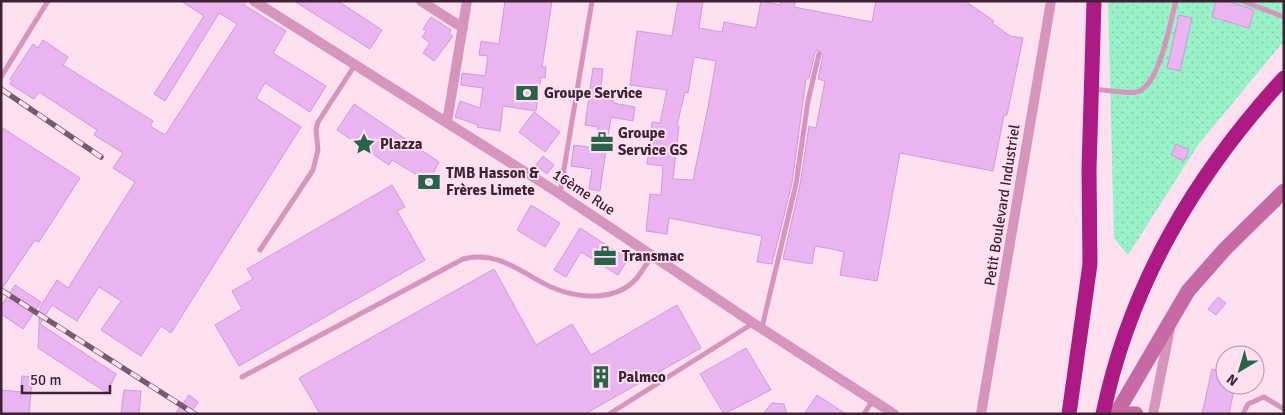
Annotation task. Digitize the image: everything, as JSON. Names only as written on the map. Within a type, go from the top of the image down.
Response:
[{"type":"highway","points":[[1069,414],[1090,264],[1089,169],[1094,1]]},
{"type":"highway","points":[[1103,414],[1114,364],[1131,318],[1153,266],[1182,211],[1219,155],[1252,112],[1284,78]]},
{"type":"main road","points":[[1116,414],[1188,292],[1224,249],[1284,191]]},
{"type":"main road","points":[[1128,414],[1136,414]]},
{"type":"street","name":"16ème Rue","points":[[254,1],[560,194],[894,414]]},
{"type":"street","points":[[421,1],[463,28]]},
{"type":"street","points":[[447,122],[467,1]]},
{"type":"street","name":"Petit Boulevard Industriel","points":[[981,414],[1051,1]]},
{"type":"street","points":[[1153,414],[1171,320]]},
{"type":"lane","points":[[1,76],[48,1]]},
{"type":"lane","points":[[560,194],[592,1]]},
{"type":"lane","points":[[1092,89],[1137,92],[1148,84],[1157,70],[1176,1]]},
{"type":"lane","points":[[1242,1],[1284,17]]},
{"type":"lane","points":[[609,414],[757,325],[796,184],[808,101],[819,54]]},
{"type":"lane","points":[[260,250],[312,170],[318,150],[316,129],[318,122],[355,64]]},
{"type":"lane","points":[[242,377],[463,259],[476,256],[494,258],[519,268],[552,288],[587,297],[616,293],[636,279],[652,256]]},
{"type":"lane","points":[[1243,414],[1248,404],[1264,397],[1284,409]]},
{"type":"lane","points":[[864,414],[873,400]]},
{"type":"green space","points":[[1108,1],[1284,1],[1284,41],[1198,145],[1128,255],[1114,238]]},
{"type":"building","points":[[181,1],[246,1],[244,5],[286,31],[273,53],[326,86],[310,112],[265,83],[256,98],[301,127],[171,333],[161,326],[141,356],[101,330],[121,301],[99,287],[77,321],[52,305],[40,324],[116,374],[107,393],[38,348],[40,307],[57,280],[68,288],[135,182],[113,168],[123,153],[94,135],[97,130],[39,92],[34,99],[10,84],[12,80],[10,79],[33,44],[38,48],[43,40],[68,57],[63,65],[153,121],[150,126],[165,135],[237,24],[219,13],[165,101],[154,94],[204,16]]},
{"type":"building","points":[[294,1],[338,1],[382,30],[370,49]]},
{"type":"building","points":[[505,1],[552,1],[542,67],[546,67],[545,78],[541,77],[536,111],[503,106],[500,131],[477,127],[478,125],[455,117],[460,101],[480,108],[483,88],[461,85],[462,73],[485,76],[488,56],[479,55],[481,41],[499,44]]},
{"type":"building","points":[[678,1],[703,1],[699,28],[722,32],[724,22],[756,28],[761,1],[780,5],[781,1],[795,1],[794,7],[872,22],[876,1],[965,1],[994,21],[992,23],[1010,36],[1023,38],[1007,115],[1004,115],[993,171],[900,153],[877,281],[840,275],[844,252],[832,249],[815,246],[812,264],[783,259],[800,185],[809,126],[816,128],[825,81],[818,79],[823,55],[818,50],[815,53],[809,78],[806,79],[792,183],[772,264],[757,262],[762,236],[669,218],[667,234],[646,231],[650,194],[661,195],[663,166],[647,164],[652,122],[660,123],[667,90],[630,85],[637,31],[672,36]],"holes":[[[694,57],[716,61],[693,180],[673,179],[679,126],[677,125],[685,92],[688,93]]]},
{"type":"building","points":[[1216,1],[1227,1],[1254,10],[1249,28],[1212,17]]},
{"type":"building","points":[[1179,15],[1192,18],[1180,71],[1167,68]]},
{"type":"building","points":[[431,17],[451,30],[449,34],[453,36],[434,61],[423,53],[430,43],[422,37],[426,31],[423,29]]},
{"type":"building","points":[[593,68],[603,69],[600,93],[614,95],[613,103],[635,107],[633,121],[611,117],[600,191],[589,189],[592,169],[571,166],[574,145],[595,148],[598,127],[585,125]]},
{"type":"building","points":[[354,104],[439,162],[429,182],[392,160],[389,165],[337,130]]},
{"type":"building","points":[[534,112],[560,132],[545,152],[519,132]]},
{"type":"building","points":[[1,127],[80,178],[39,242],[35,240],[1,290]]},
{"type":"building","points":[[1176,144],[1189,150],[1184,161],[1171,155]]},
{"type":"building","points":[[543,156],[554,165],[547,174],[536,165]]},
{"type":"building","points":[[392,185],[405,207],[397,211],[425,260],[239,366],[215,325],[242,309],[232,291],[253,279],[247,269]]},
{"type":"building","points":[[531,205],[560,223],[545,247],[517,230]]},
{"type":"building","points":[[580,228],[628,259],[618,275],[581,252],[566,277],[554,270]]},
{"type":"building","points":[[494,269],[536,345],[572,324],[591,355],[677,305],[701,348],[585,414],[320,414],[299,378]]},
{"type":"building","points":[[15,285],[41,302],[23,329],[1,314],[1,306]]},
{"type":"building","points":[[1218,297],[1226,303],[1216,315],[1208,309]]},
{"type":"building","points":[[746,348],[771,390],[724,414],[700,374]]},
{"type":"building","points":[[1212,369],[1215,370],[1215,395],[1233,395],[1229,414],[1202,414]]},
{"type":"building","points":[[22,376],[32,377],[29,414],[1,414],[1,390],[21,392]]},
{"type":"building","points":[[124,390],[141,391],[139,414],[121,414]]},
{"type":"building","points":[[189,395],[198,402],[190,414],[175,414]]},
{"type":"building","points":[[817,395],[846,414],[804,414]]},
{"type":"building","points":[[772,403],[784,404],[787,414],[763,414]]},
{"type":"railway","points":[[1,89],[101,157]]},
{"type":"railway","points":[[1,290],[195,414]]},
{"type":"place","name":"Groupe Service","points":[[527,93]]},
{"type":"place","name":"Groupe Service GS","points":[[602,142]]},
{"type":"place","name":"Plazza","points":[[364,144]]},
{"type":"place","name":"TMB Hasson & Frères Limete","points":[[429,182]]},
{"type":"place","name":"Transmac","points":[[605,256]]},
{"type":"place","name":"Palmco","points":[[601,377]]}]
